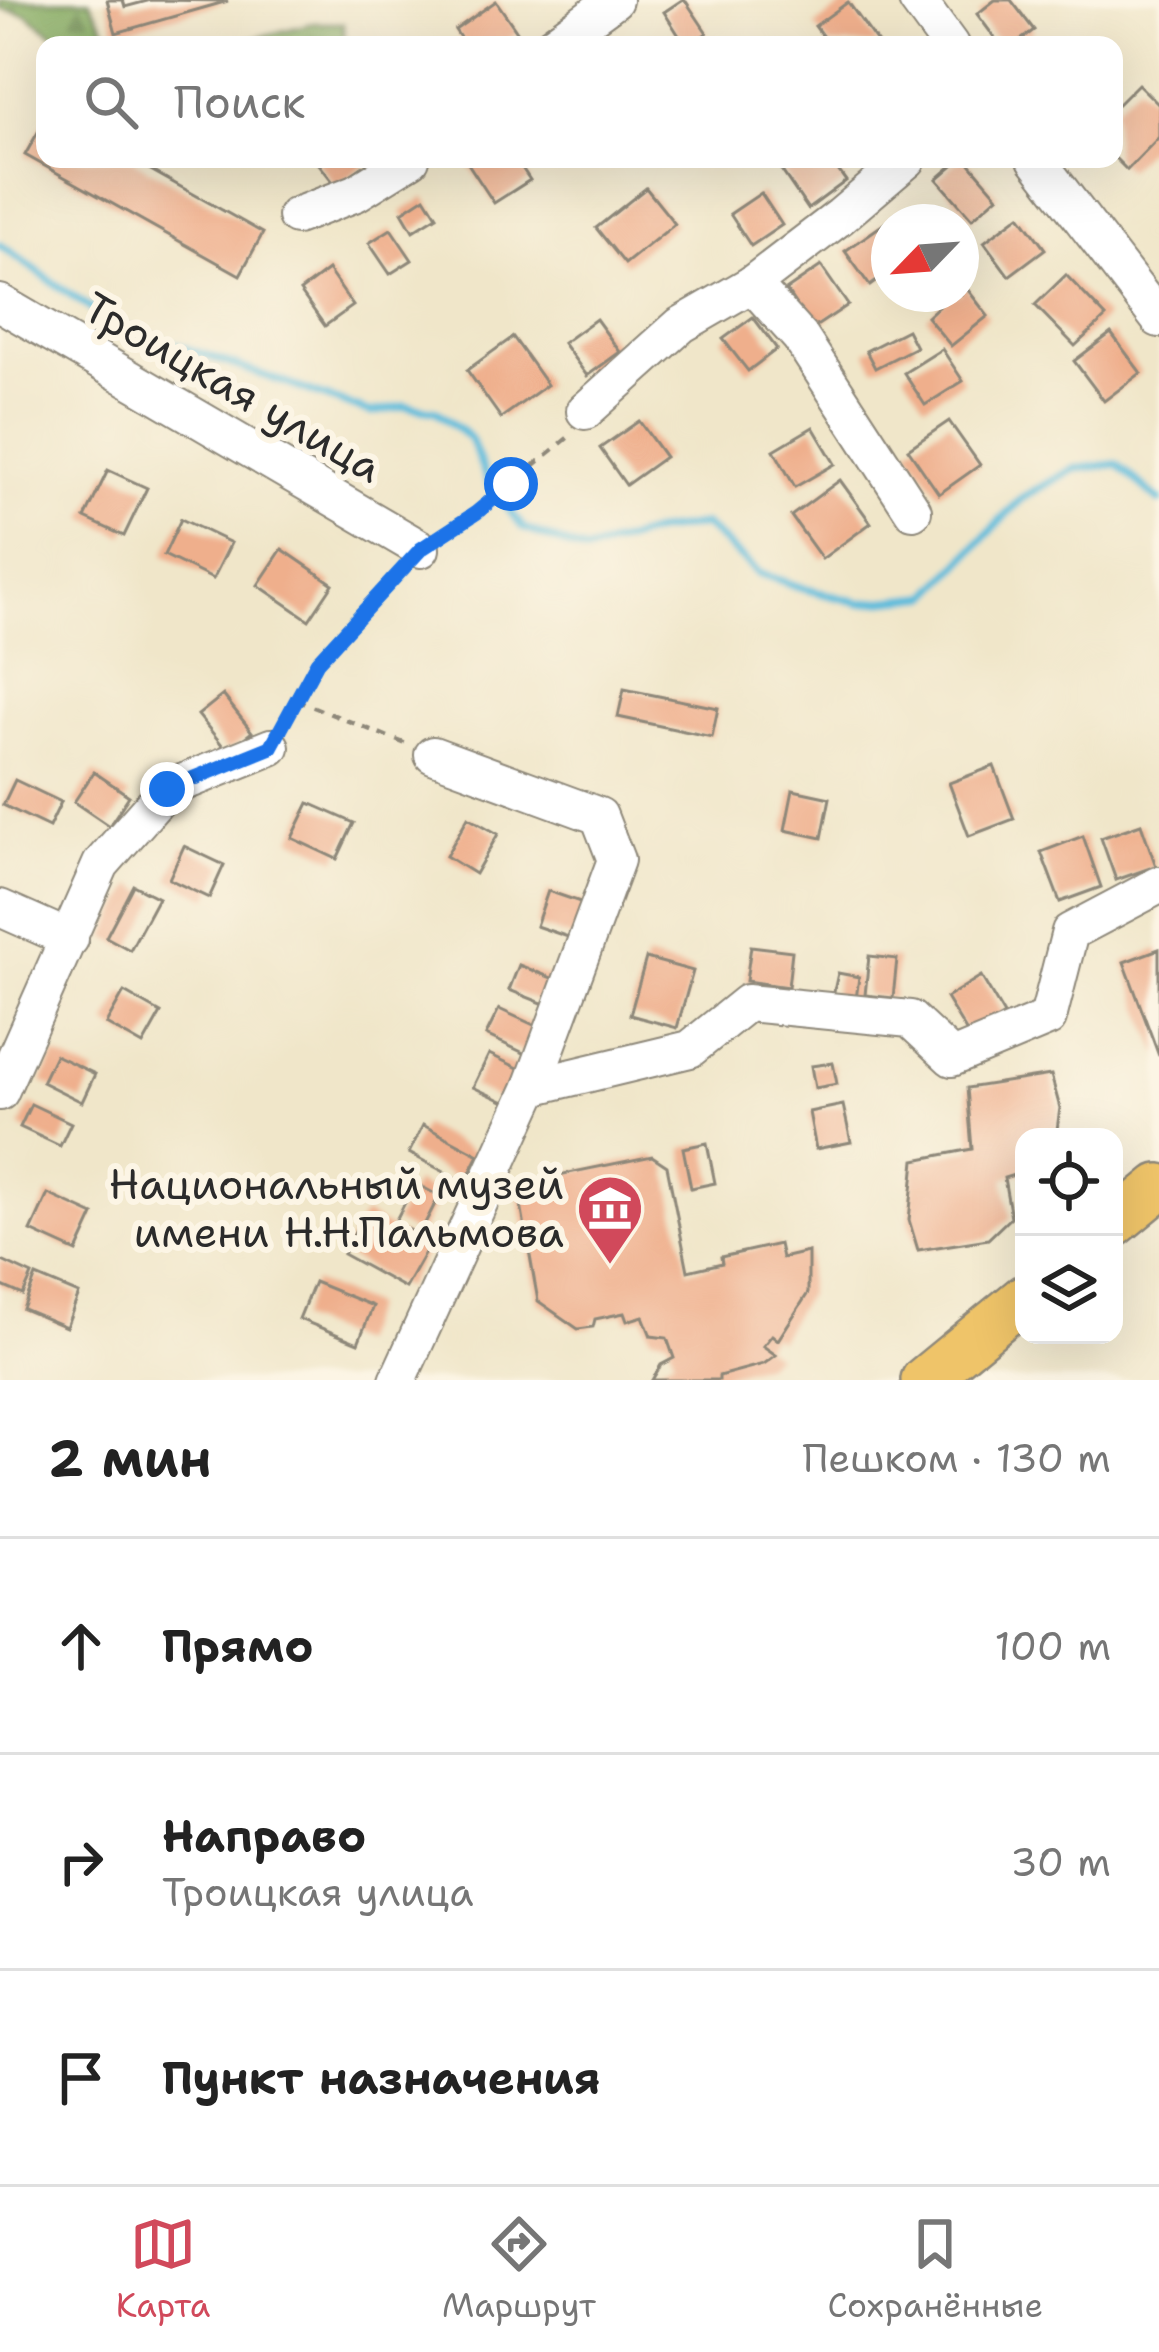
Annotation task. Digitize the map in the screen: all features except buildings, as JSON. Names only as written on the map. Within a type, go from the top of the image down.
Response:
[{"type":"main road","points":[[1123,1217],[1159,1187]]},
{"type":"main road","points":[[924,1380],[1015,1305]]},
{"type":"street","points":[[564,36],[614,0]]},
{"type":"street","points":[[917,0],[943,36]]},
{"type":"street","points":[[296,216],[356,193],[396,168]]},
{"type":"street","points":[[585,412],[681,325],[752,284],[897,168]]},
{"type":"street","points":[[1043,168],[1159,320]]},
{"type":"street","points":[[752,284],[800,337],[913,511]]},
{"type":"street","name":"Троицкая улица","points":[[0,303],[421,549]]},
{"type":"street","points":[[0,1092],[101,864],[167,789],[271,747]]},
{"type":"street","points":[[398,1380],[532,1087],[616,860],[599,816],[433,755]]},
{"type":"street","points":[[532,1087],[690,1049],[747,1004],[910,1019],[952,1058],[1048,1018],[1070,932],[1159,884]]},
{"type":"street","points":[[0,908],[70,939]]},
{"type":"path","points":[[271,747],[317,662],[421,549],[485,506],[580,427],[585,412]]},
{"type":"path","points":[[296,700],[433,755]]},
{"type":"green space","points":[[0,0],[90,0],[109,36],[56,36],[26,14],[0,9]]},
{"type":"green space","points":[[313,23],[343,23],[344,36],[263,36]]},
{"type":"waterway","points":[[0,245],[108,321],[371,413],[405,406],[436,411],[470,438],[488,482],[523,528],[585,552],[659,531],[704,525],[758,573],[861,603],[929,596],[1023,497],[1074,469],[1117,464],[1159,501]]},
{"type":"place","name":"Национальный музей имени Н.Н.Пальмова","points":[[610,1267]]},
{"type":"route","points":[[167,789],[271,747],[317,662],[421,549],[511,484]]}]
